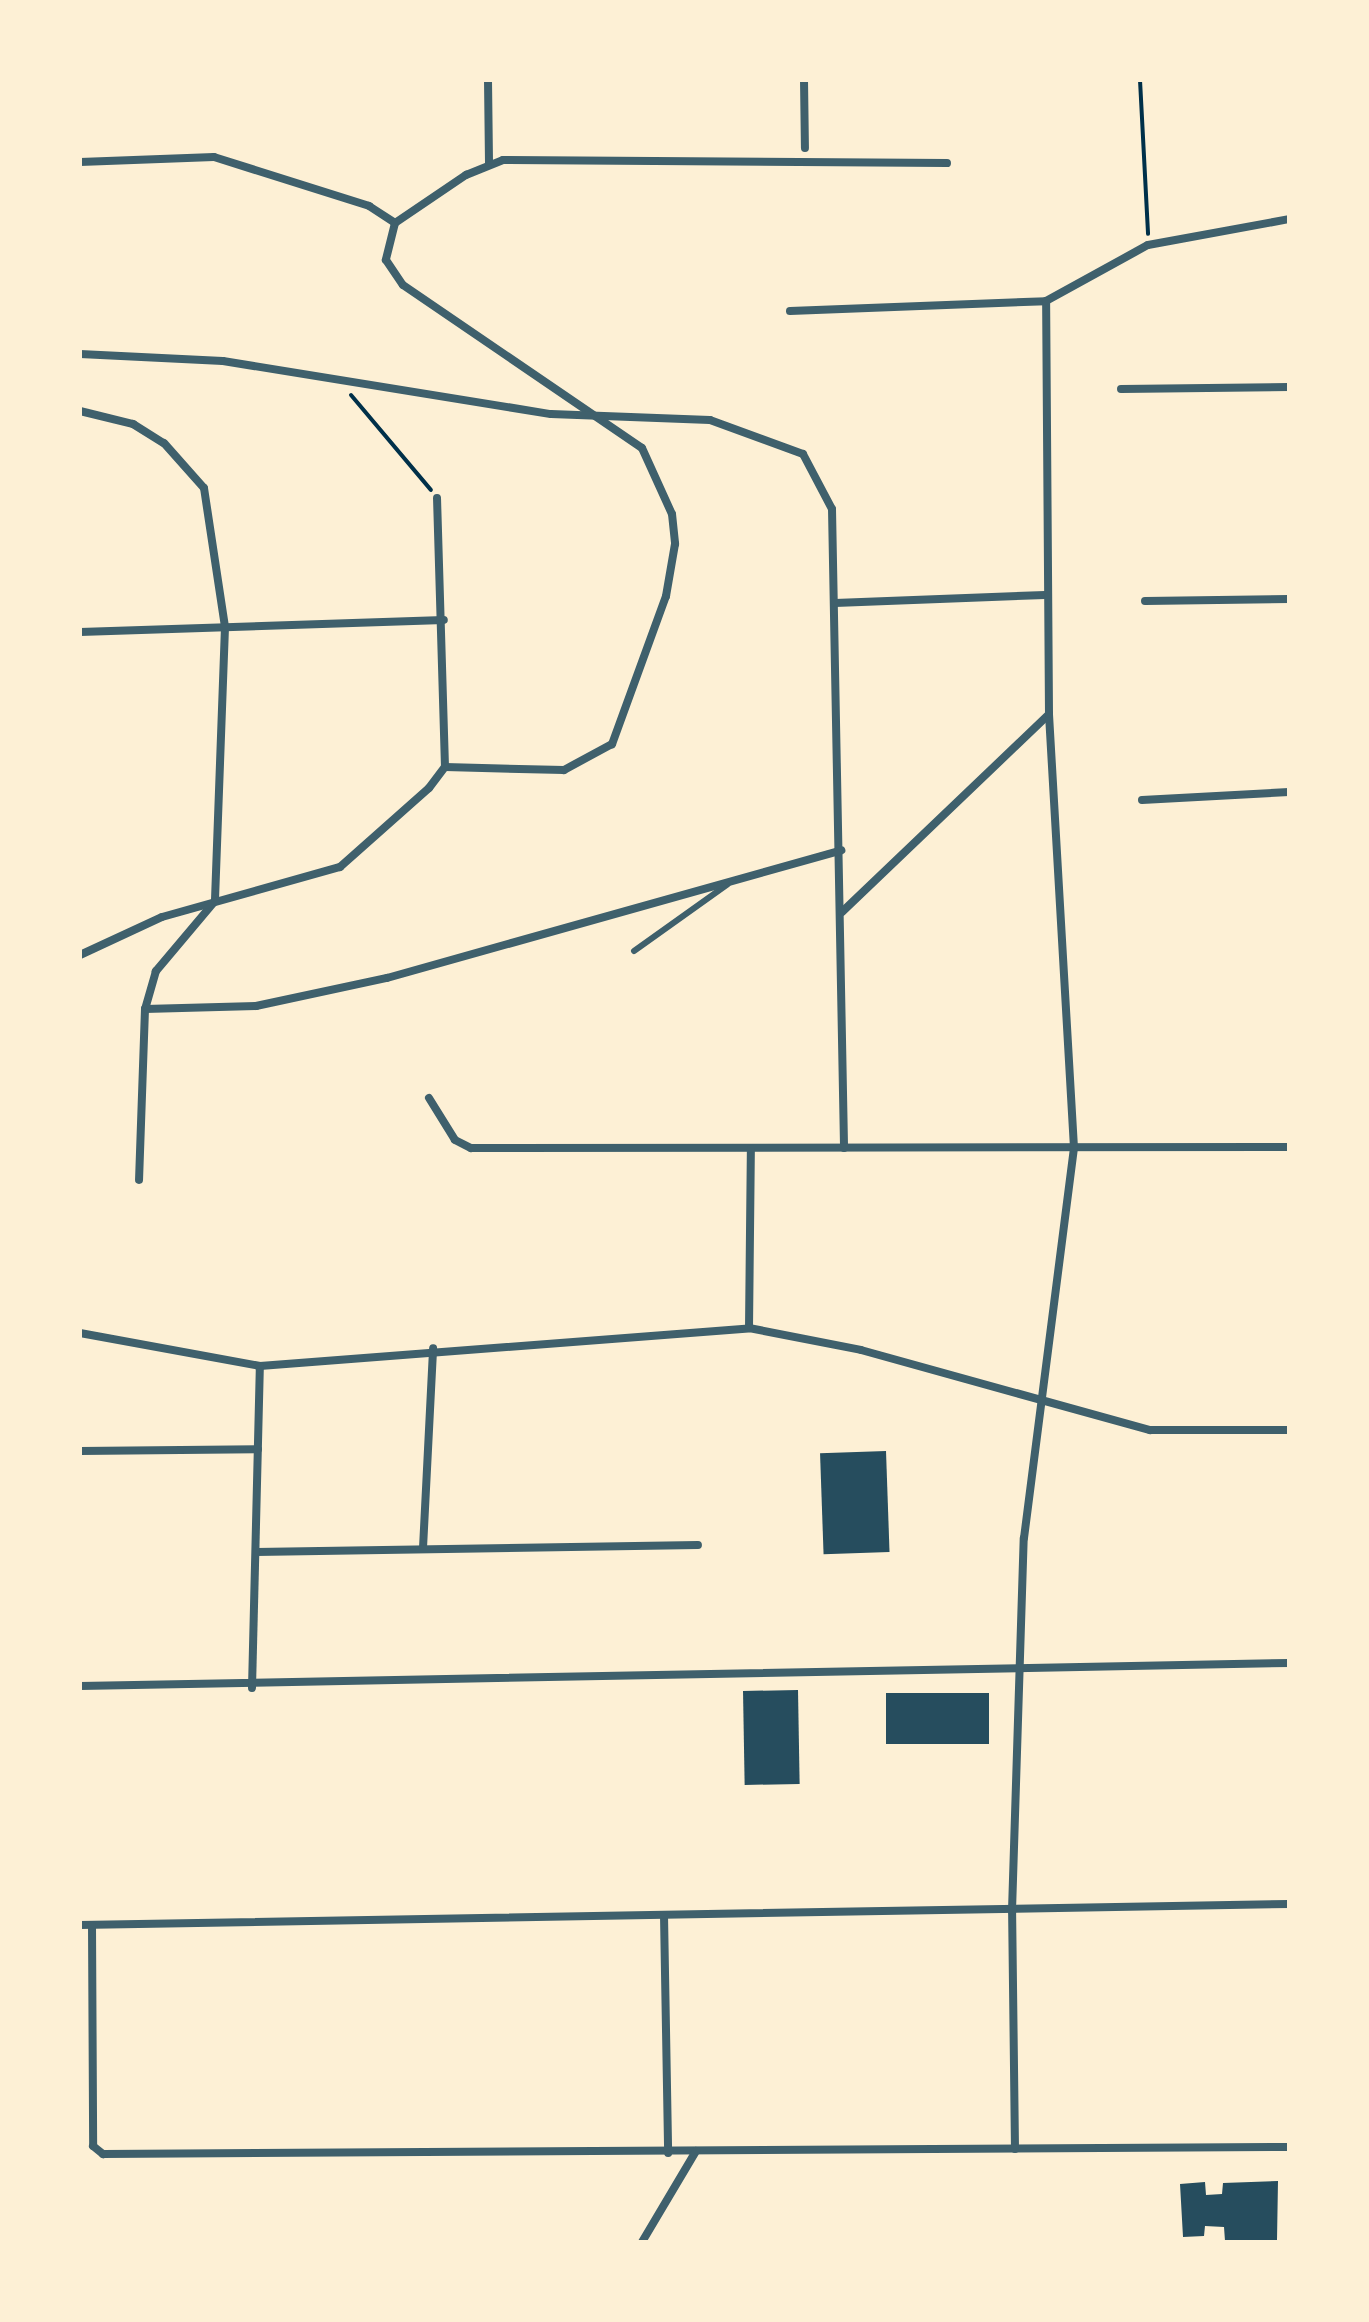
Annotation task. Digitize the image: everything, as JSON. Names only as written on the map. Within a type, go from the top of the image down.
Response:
[{"type":"street","points":[[488,80],[489,163]]},
{"type":"street","points":[[804,80],[805,148]]},
{"type":"street","points":[[80,162],[214,157],[348,196],[395,223]]},
{"type":"street","points":[[445,767],[564,770],[601,754],[624,720],[666,596],[675,544],[672,514],[642,448],[602,414],[403,285],[386,260],[395,223],[489,163],[947,163]]},
{"type":"street","points":[[790,311],[1046,301],[1148,245],[1289,219]]},
{"type":"street","points":[[1015,2149],[1012,1911],[1023,1670],[1024,1538],[1045,1406],[1074,1148],[1045,595],[1046,301]]},
{"type":"street","points":[[80,354],[142,352],[551,414],[710,420],[803,454],[832,509],[841,850],[844,1148]]},
{"type":"street","points":[[1121,389],[1289,387]]},
{"type":"street","points":[[80,411],[107,414],[154,437],[204,488],[225,627],[215,901],[156,971],[145,1009],[139,1180]]},
{"type":"street","points":[[80,955],[215,901],[340,867],[402,817],[445,767],[444,620],[437,498]]},
{"type":"street","points":[[835,603],[1045,595]]},
{"type":"street","points":[[1145,601],[1289,599]]},
{"type":"street","points":[[80,632],[444,620]]},
{"type":"street","points":[[842,912],[1049,714]]},
{"type":"street","points":[[1142,800],[1289,792]]},
{"type":"street","points":[[145,1009],[256,1006],[372,981],[841,850]]},
{"type":"street","points":[[429,1098],[455,1140],[471,1148],[1289,1147]]},
{"type":"street","points":[[749,1328],[751,1149]]},
{"type":"street","points":[[80,1333],[260,1366],[433,1348],[749,1328],[861,1350],[1045,1406],[1150,1430],[1289,1430]]},
{"type":"street","points":[[423,1548],[433,1348]]},
{"type":"street","points":[[252,1688],[260,1366]]},
{"type":"street","points":[[80,1451],[258,1449]]},
{"type":"street","points":[[256,1552],[698,1545]]},
{"type":"street","points":[[80,1686],[252,1688],[1289,1663]]},
{"type":"street","points":[[80,1925],[1289,1904]]},
{"type":"street","points":[[664,1915],[668,2153]]},
{"type":"street","points":[[92,1925],[93,2146],[103,2154],[1289,2147]]},
{"type":"street","points":[[642,2242],[696,2151]]},
{"type":"lane","points":[[634,951],[728,884]]},
{"type":"path","points":[[1140,80],[1148,245]]},
{"type":"path","points":[[340,382],[437,498]]},
{"type":"building","points":[[886,1451],[890,1552],[824,1554],[820,1453]]},
{"type":"building","points":[[798,1690],[800,1784],[745,1785],[743,1691]]},
{"type":"building","points":[[886,1693],[989,1693],[989,1744],[886,1744]]},
{"type":"building","points":[[1278,2181],[1277,2240],[1225,2241],[1224,2227],[1205,2226],[1204,2236],[1183,2237],[1180,2184],[1205,2182],[1206,2195],[1222,2194],[1223,2183]]}]
